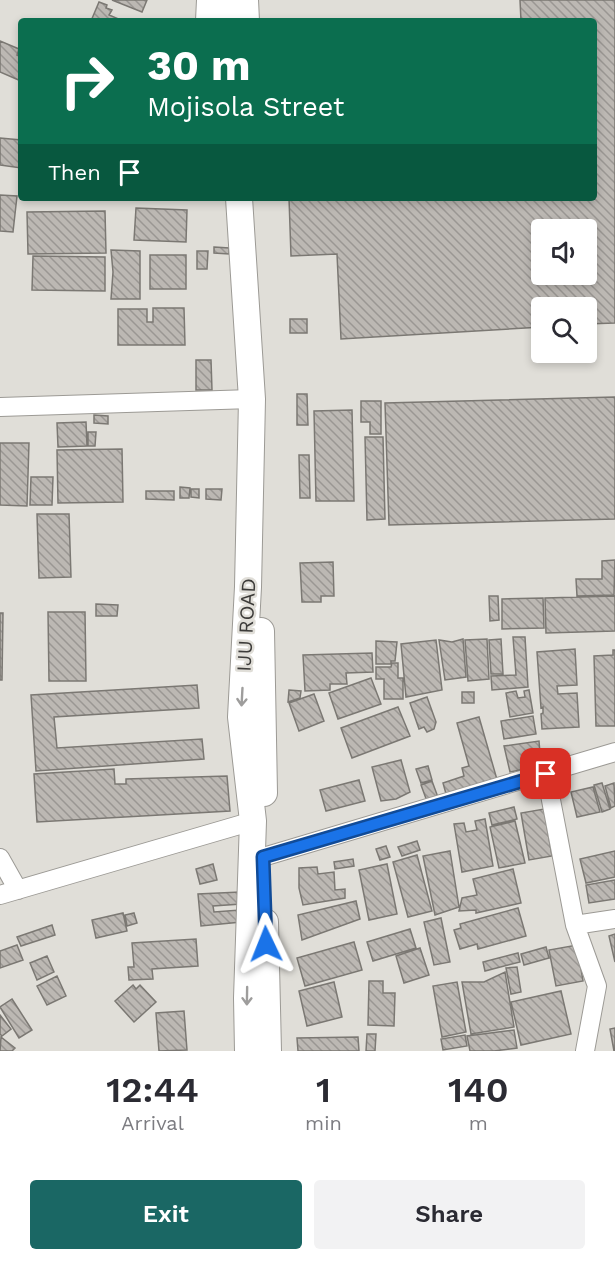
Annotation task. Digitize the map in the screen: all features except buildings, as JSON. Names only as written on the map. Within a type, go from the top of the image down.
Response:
[{"type":"main road","points":[[221,0],[223,18]]},
{"type":"main road","points":[[245,0],[246,18]]},
{"type":"main road","name":"IJU ROAD","points":[[239,201],[252,399],[249,587],[241,717],[253,821],[247,998],[248,1051]]},
{"type":"main road","name":"IJU ROAD","points":[[252,201],[268,1051]]},
{"type":"street","points":[[205,18],[206,0]]},
{"type":"street","points":[[0,407],[252,399]]},
{"type":"street","points":[[263,857],[615,752]]},
{"type":"street","points":[[546,774],[575,924],[597,986],[585,1051]]},
{"type":"street","points":[[0,858],[9,892],[253,821]]},
{"type":"street","points":[[575,924],[615,919]]},
{"type":"route","points":[[266,944],[263,857],[546,774]]}]
